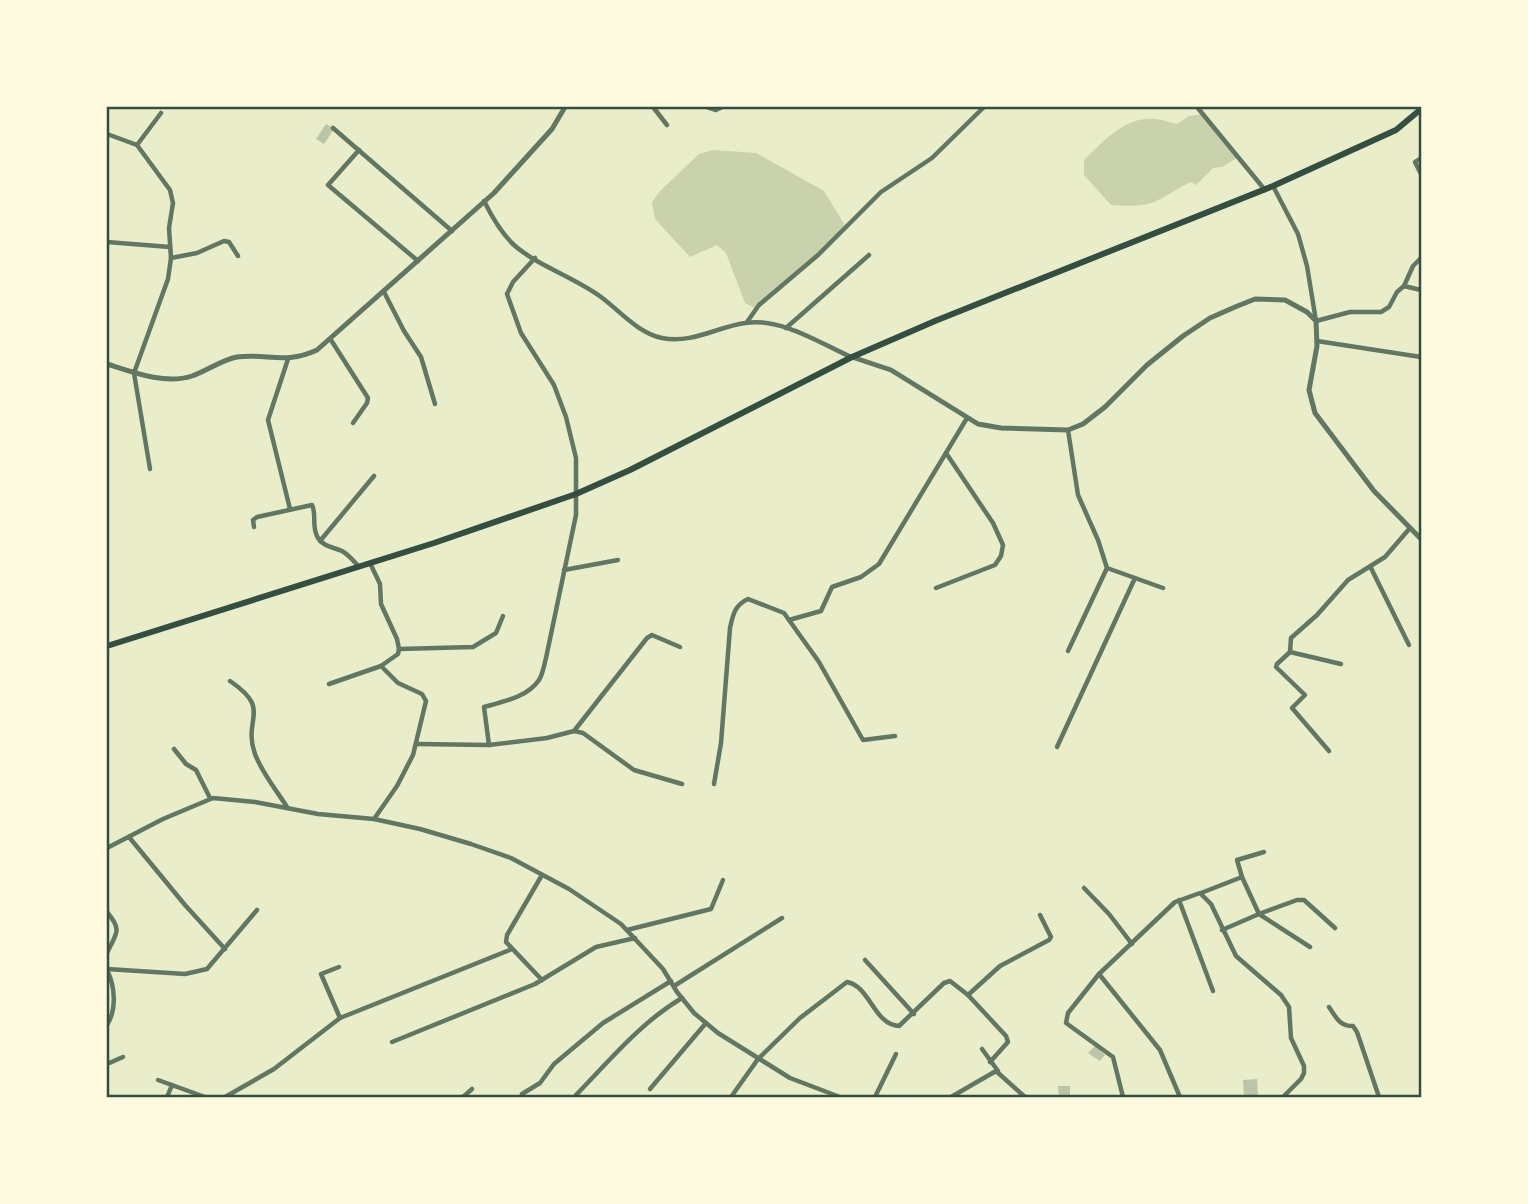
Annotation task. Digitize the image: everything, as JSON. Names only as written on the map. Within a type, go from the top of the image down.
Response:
[{"type":"main road","points":[[107,646],[359,567],[576,494],[630,470],[852,357],[1265,190],[1396,130],[1421,109]]},
{"type":"street","points":[[107,364],[134,373],[175,379],[188,377],[234,358],[288,359],[308,354],[331,340],[484,201],[552,129],[565,107]]},
{"type":"street","points":[[653,107],[667,124]]},
{"type":"street","points":[[707,107],[716,110],[722,107]]},
{"type":"street","points":[[747,322],[759,305],[818,255],[881,192],[932,158],[984,107]]},
{"type":"street","points":[[1197,107],[1265,190]]},
{"type":"street","points":[[137,145],[161,113]]},
{"type":"street","points":[[333,128],[452,231]]},
{"type":"street","points":[[107,134],[137,145],[170,190],[173,203],[169,228],[171,258],[168,279],[134,373],[150,469]]},
{"type":"street","points":[[107,143],[114,138]]},
{"type":"street","points":[[359,150],[328,185],[418,261]]},
{"type":"street","points":[[1421,158],[1415,162],[1421,174]]},
{"type":"street","points":[[1273,186],[1298,234],[1307,265],[1316,321],[1317,341],[1309,390],[1315,413],[1374,491],[1421,539]]},
{"type":"street","points":[[484,201],[500,229],[515,246],[600,296],[640,329],[660,338],[688,338],[747,322],[771,324],[891,370],[978,424],[1001,428],[1068,430],[1083,424],[1183,336],[1210,318],[1255,299],[1284,300],[1307,312],[1316,321]]},
{"type":"street","points":[[171,258],[197,253],[223,241],[229,242],[238,256]]},
{"type":"street","points":[[107,242],[170,247]]},
{"type":"street","points":[[785,329],[869,255]]},
{"type":"street","points":[[489,745],[484,707],[513,698],[539,680],[576,515],[576,458],[566,417],[554,385],[521,333],[507,294],[513,282],[535,258]]},
{"type":"street","points":[[1316,321],[1350,312],[1381,312],[1389,307],[1397,292],[1404,286],[1413,266],[1421,258]]},
{"type":"street","points":[[1404,286],[1421,290]]},
{"type":"street","points":[[384,292],[404,331],[421,356],[435,404]]},
{"type":"street","points":[[331,340],[368,398],[353,423]]},
{"type":"street","points":[[1317,341],[1421,357]]},
{"type":"street","points":[[288,359],[268,420],[290,509]]},
{"type":"street","points":[[789,620],[821,611],[832,587],[862,577],[875,569],[967,418]]},
{"type":"street","points":[[1068,430],[1078,495],[1107,568],[1068,651]]},
{"type":"street","points":[[936,587],[995,565],[1002,556],[1003,545],[993,523],[946,453]]},
{"type":"street","points":[[320,541],[374,476]]},
{"type":"street","points":[[254,527],[254,519],[312,505],[313,526],[320,541],[346,553],[359,567]]},
{"type":"street","points":[[1329,751],[1292,708],[1304,695],[1276,664],[1290,652],[1290,638],[1317,615],[1348,580],[1371,568],[1394,548],[1410,528]]},
{"type":"street","points":[[564,570],[618,560]]},
{"type":"street","points":[[370,563],[380,584],[382,604],[399,649]]},
{"type":"street","points":[[1107,568],[1163,588]]},
{"type":"street","points":[[1371,568],[1409,645]]},
{"type":"street","points":[[1057,747],[1135,578]]},
{"type":"street","points":[[714,784],[721,743],[730,628],[734,610],[748,599],[784,612],[819,662],[863,740],[895,736]]},
{"type":"street","points":[[399,649],[473,647],[496,633],[503,616]]},
{"type":"street","points":[[574,731],[647,638],[652,635],[680,647]]},
{"type":"street","points":[[329,684],[381,666],[392,660],[399,649]]},
{"type":"street","points":[[1290,652],[1341,664]]},
{"type":"street","points":[[374,819],[406,771],[416,744],[426,701],[425,697],[398,682],[381,666]]},
{"type":"street","points":[[230,681],[246,692],[254,704],[252,735],[255,754],[288,808]]},
{"type":"street","points":[[416,744],[512,744],[574,731],[583,733],[634,770],[682,784]]},
{"type":"street","points":[[174,749],[186,764],[195,770],[210,799]]},
{"type":"street","points":[[107,848],[163,819],[210,799],[230,798],[318,814],[374,819],[471,844],[511,858],[569,889],[621,924],[663,968],[682,998],[706,1023],[790,1078],[840,1097]]},
{"type":"street","points":[[129,837],[185,905],[225,948]]},
{"type":"street","points":[[1264,852],[1237,860],[1259,914],[1310,947]]},
{"type":"street","points":[[542,875],[507,935],[506,942],[542,980]]},
{"type":"street","points":[[1122,1097],[1119,1072],[1113,1057],[1066,1023],[1068,1013],[1099,974],[1179,900],[1242,877]]},
{"type":"street","points":[[627,930],[711,909],[723,880]]},
{"type":"street","points":[[1084,888],[1132,944]]},
{"type":"street","points":[[1201,893],[1211,904],[1236,956],[1282,995],[1289,1007],[1292,1038],[1304,1066],[1304,1073],[1283,1097]]},
{"type":"street","points":[[1179,900],[1213,991]]},
{"type":"street","points":[[1222,930],[1297,900],[1304,900],[1335,928]]},
{"type":"street","points":[[107,1025],[112,1016],[114,998],[107,969],[185,974],[207,969],[257,910]]},
{"type":"street","points":[[107,912],[117,927],[117,933],[107,953]]},
{"type":"street","points":[[968,995],[1000,966],[1049,940],[1051,937],[1040,915]]},
{"type":"street","points":[[522,1094],[540,1083],[554,1065],[603,1023],[782,918]]},
{"type":"street","points":[[392,1042],[542,980],[596,947],[635,938]]},
{"type":"street","points":[[225,1097],[274,1069],[340,1018],[512,949]]},
{"type":"street","points":[[865,960],[914,1014]]},
{"type":"street","points":[[339,967],[321,974],[340,1018]]},
{"type":"street","points":[[1099,974],[1160,1050],[1180,1097]]},
{"type":"street","points":[[731,1097],[758,1059],[800,1018],[847,982],[856,985],[887,1023],[899,1026],[944,983],[950,981],[968,995],[1008,1040],[990,1062]]},
{"type":"street","points":[[576,1095],[643,1025],[662,1009],[682,998]]},
{"type":"street","points":[[1329,1007],[1340,1023],[1353,1026],[1357,1032],[1379,1097]]},
{"type":"street","points":[[650,1089],[706,1023]]},
{"type":"street","points":[[982,1049],[998,1072],[1025,1097]]},
{"type":"street","points":[[875,1097],[896,1054]]},
{"type":"street","points":[[107,1064],[123,1056]]},
{"type":"street","points":[[951,1097],[990,1073],[998,1072]]},
{"type":"street","points":[[158,1080],[205,1097]]},
{"type":"street","points":[[167,1097],[172,1085]]},
{"type":"street","points":[[463,1097],[472,1089]]},
{"type":"green space","points":[[1203,114],[1238,157],[1222,167],[1213,168],[1196,185],[1191,182],[1151,203],[1111,205],[1084,175],[1084,160],[1107,138],[1134,121],[1158,119],[1177,124],[1189,116]]},
{"type":"green space","points":[[713,150],[756,153],[824,191],[846,227],[756,309],[745,303],[726,253],[717,245],[690,257],[655,219],[652,202],[660,191],[699,154]]},
{"type":"building","points":[[326,124],[334,129],[324,144],[316,139]]},
{"type":"building","points":[[1095,1046],[1105,1055],[1100,1061],[1088,1053]]},
{"type":"building","points":[[1257,1079],[1258,1097],[1244,1097],[1243,1080]]},
{"type":"building","points":[[1058,1086],[1070,1086],[1070,1097],[1059,1097]]}]
